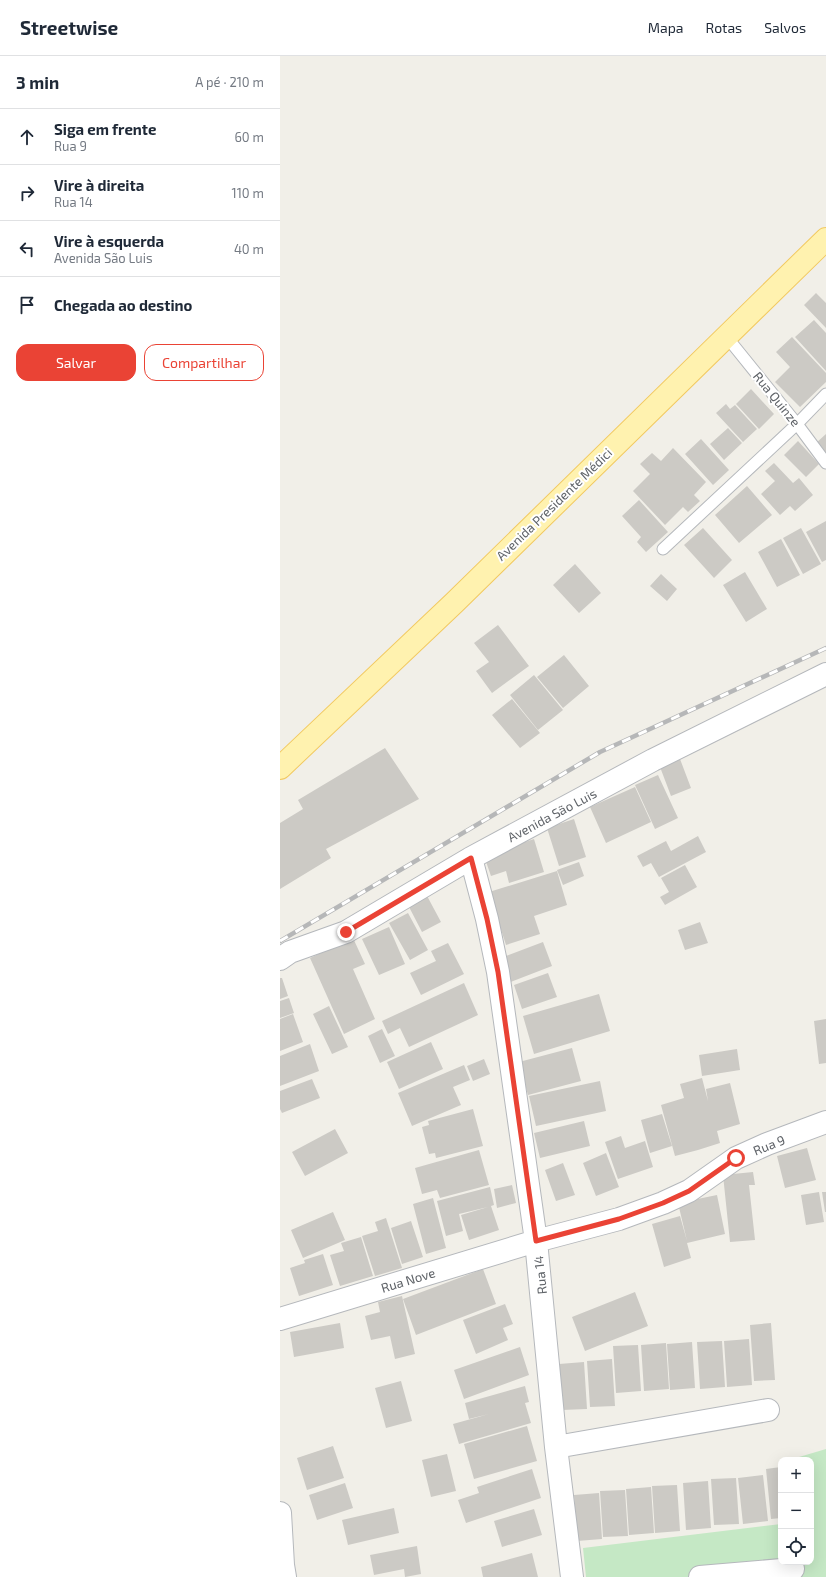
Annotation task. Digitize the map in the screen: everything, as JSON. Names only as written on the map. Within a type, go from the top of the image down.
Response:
[{"type":"main road","name":"Avenida Presidente Médici","points":[[280,768],[454,603],[826,239]]},
{"type":"street","name":"Avenida São Luis","points":[[280,959],[290,952],[346,932],[471,858],[653,760],[826,674]]},
{"type":"street","name":"Rua 14","points":[[471,858],[487,919],[498,972],[536,1241],[556,1447],[572,1577]]},
{"type":"street","name":"Rua 9","points":[[536,1241],[619,1219],[663,1203],[689,1191],[736,1158],[767,1144],[826,1122]]},
{"type":"street","name":"Rua Nove","points":[[280,1319],[536,1241]]},
{"type":"street","points":[[556,1447],[768,1410]]},
{"type":"street","points":[[280,1513],[285,1577]]},
{"type":"street","points":[[700,1577],[793,1569]]},
{"type":"lane","name":"Rua Quinze","points":[[726,336],[797,424],[826,463]]},
{"type":"lane","points":[[663,549],[797,424],[826,394]]},
{"type":"green space","points":[[826,1449],[826,1577],[586,1577],[583,1548],[778,1524],[778,1565],[814,1565],[814,1457],[799,1457]]},
{"type":"building","points":[[816,293],[826,303],[826,328],[804,305]]},
{"type":"building","points":[[814,320],[826,333],[826,371],[795,337]]},
{"type":"building","points":[[792,337],[826,373],[826,382],[800,407],[775,382],[790,367],[776,352]]},
{"type":"building","points":[[751,389],[774,414],[759,429],[736,404]]},
{"type":"building","points":[[726,404],[730,409],[735,405],[757,429],[743,442],[716,413]]},
{"type":"building","points":[[728,428],[742,443],[724,460],[710,444]]},
{"type":"building","points":[[826,434],[826,455],[816,443]]},
{"type":"building","points":[[701,439],[729,470],[713,485],[685,454]]},
{"type":"building","points":[[798,441],[819,464],[806,477],[784,455]]},
{"type":"building","points":[[673,448],[706,482],[694,495],[700,501],[688,512],[683,507],[665,525],[633,491],[650,474],[640,464],[652,453],[661,461]]},
{"type":"building","points":[[774,463],[793,483],[799,478],[813,495],[795,511],[790,506],[780,515],[761,494],[775,481],[765,471]]},
{"type":"building","points":[[747,486],[772,515],[739,543],[715,515]]},
{"type":"building","points":[[639,500],[668,532],[646,552],[637,542],[641,537],[622,516]]},
{"type":"building","points":[[826,521],[826,560],[822,562],[806,532]]},
{"type":"building","points":[[703,528],[732,560],[714,578],[684,545]]},
{"type":"building","points":[[801,528],[821,564],[803,574],[783,538]]},
{"type":"building","points":[[781,539],[800,575],[777,587],[758,552]]},
{"type":"building","points":[[575,564],[601,593],[579,613],[553,585]]},
{"type":"building","points":[[745,572],[767,609],[746,622],[723,585]]},
{"type":"building","points":[[661,574],[677,589],[667,601],[650,586]]},
{"type":"building","points":[[498,625],[529,666],[492,693],[476,671],[489,662],[474,643]]},
{"type":"building","points":[[564,655],[589,686],[563,708],[537,677]]},
{"type":"building","points":[[534,675],[563,710],[538,730],[510,695]]},
{"type":"building","points":[[512,699],[540,733],[520,748],[492,715]]},
{"type":"building","points":[[385,748],[419,799],[326,849],[331,858],[280,889],[280,823],[303,809],[298,800]]},
{"type":"building","points":[[680,759],[691,788],[671,796],[660,767]]},
{"type":"building","points":[[658,775],[678,818],[655,829],[635,785]]},
{"type":"building","points":[[635,787],[651,822],[606,843],[590,807]]},
{"type":"building","points":[[574,819],[586,857],[559,866],[547,828]]},
{"type":"building","points":[[698,836],[706,852],[659,877],[651,863],[643,867],[637,856],[666,841],[671,851]]},
{"type":"building","points":[[534,839],[544,872],[509,883],[506,871],[491,876],[484,856]]},
{"type":"building","points":[[579,862],[584,876],[563,885],[557,870]]},
{"type":"building","points":[[685,865],[697,887],[665,905],[660,897],[669,892],[661,878]]},
{"type":"building","points":[[557,871],[567,905],[534,916],[540,934],[506,945],[489,892]]},
{"type":"building","points":[[426,894],[441,922],[422,932],[408,905]]},
{"type":"building","points":[[408,913],[428,950],[410,960],[389,923]]},
{"type":"building","points":[[700,922],[708,943],[685,950],[678,930]]},
{"type":"building","points":[[389,927],[405,964],[379,975],[362,939]]},
{"type":"building","points":[[353,938],[365,964],[353,969],[375,1019],[344,1034],[310,958]]},
{"type":"building","points":[[543,942],[552,966],[508,983],[498,959]]},
{"type":"building","points":[[448,943],[464,974],[421,995],[410,973],[436,961],[431,951]]},
{"type":"building","points":[[548,973],[557,997],[522,1009],[514,985]]},
{"type":"building","points":[[280,978],[282,978],[288,996],[280,999]]},
{"type":"building","points":[[464,983],[478,1015],[409,1047],[400,1028],[388,1034],[382,1021]]},
{"type":"building","points":[[599,994],[610,1031],[534,1054],[523,1016]]},
{"type":"building","points":[[289,998],[294,1013],[280,1018],[280,1001]]},
{"type":"building","points":[[329,1006],[348,1047],[332,1054],[313,1014]]},
{"type":"building","points":[[293,1014],[303,1042],[280,1051],[280,1019]]},
{"type":"building","points":[[826,1019],[826,1063],[819,1064],[814,1021]]},
{"type":"building","points":[[382,1029],[395,1056],[380,1063],[368,1036]]},
{"type":"building","points":[[431,1042],[443,1069],[399,1089],[387,1062]]},
{"type":"building","points":[[310,1044],[319,1071],[280,1086],[280,1056]]},
{"type":"building","points":[[572,1048],[581,1081],[528,1095],[519,1062]]},
{"type":"building","points":[[737,1049],[740,1070],[702,1076],[699,1055]]},
{"type":"building","points":[[484,1059],[490,1074],[473,1081],[467,1066]]},
{"type":"building","points":[[464,1065],[470,1080],[453,1087],[461,1105],[412,1126],[398,1093]]},
{"type":"building","points":[[702,1078],[708,1101],[706,1089],[730,1083],[740,1124],[717,1131],[720,1143],[675,1156],[661,1105],[684,1098],[680,1084]]},
{"type":"building","points":[[312,1079],[320,1098],[282,1113],[280,1109],[280,1091]]},
{"type":"building","points":[[600,1081],[606,1111],[536,1126],[529,1096]]},
{"type":"building","points":[[473,1109],[483,1146],[436,1158],[435,1153],[429,1154],[422,1127],[429,1125],[428,1121]]},
{"type":"building","points":[[662,1114],[672,1146],[650,1153],[641,1120]]},
{"type":"building","points":[[584,1121],[590,1146],[540,1158],[534,1133]]},
{"type":"building","points":[[335,1129],[348,1153],[305,1176],[292,1152]]},
{"type":"building","points":[[621,1136],[625,1148],[645,1141],[653,1167],[618,1179],[605,1142]]},
{"type":"building","points":[[807,1148],[816,1180],[785,1188],[777,1156]]},
{"type":"building","points":[[479,1150],[489,1185],[440,1198],[437,1190],[422,1194],[415,1168]]},
{"type":"building","points":[[606,1153],[619,1187],[596,1196],[583,1163]]},
{"type":"building","points":[[563,1163],[575,1195],[556,1201],[545,1170]]},
{"type":"building","points":[[753,1172],[755,1185],[749,1185],[755,1240],[730,1242],[723,1175]]},
{"type":"building","points":[[512,1185],[516,1203],[497,1208],[494,1189]]},
{"type":"building","points":[[490,1187],[494,1205],[491,1206],[499,1230],[469,1240],[461,1215],[488,1207],[459,1214],[463,1231],[446,1236],[437,1201]]},
{"type":"building","points":[[819,1192],[824,1222],[806,1225],[801,1195]]},
{"type":"building","points":[[822,1192],[826,1192],[826,1212],[825,1212]]},
{"type":"building","points":[[717,1195],[725,1234],[687,1243],[691,1258],[664,1267],[652,1224],[680,1216],[687,1241],[678,1203]]},
{"type":"building","points":[[433,1198],[446,1248],[426,1254],[413,1204]]},
{"type":"building","points":[[333,1212],[345,1240],[303,1258],[291,1230]]},
{"type":"building","points":[[386,1218],[402,1268],[375,1276],[362,1236],[378,1231],[375,1222]]},
{"type":"building","points":[[411,1221],[423,1257],[402,1264],[391,1228]]},
{"type":"building","points":[[361,1237],[373,1276],[340,1286],[330,1255],[344,1251],[341,1243]]},
{"type":"building","points":[[323,1254],[333,1285],[299,1296],[290,1268],[305,1263],[304,1260]]},
{"type":"building","points":[[483,1269],[496,1304],[416,1335],[403,1299]]},
{"type":"building","points":[[635,1292],[648,1326],[585,1351],[572,1317]]},
{"type":"building","points":[[402,1296],[415,1354],[395,1359],[390,1336],[371,1340],[365,1316],[380,1312],[378,1302]]},
{"type":"building","points":[[505,1304],[513,1324],[503,1328],[508,1340],[476,1354],[463,1320]]},
{"type":"building","points":[[340,1323],[344,1348],[294,1357],[290,1332]]},
{"type":"building","points":[[771,1323],[775,1380],[754,1381],[750,1325]]},
{"type":"building","points":[[749,1339],[752,1385],[727,1387],[724,1341]]},
{"type":"building","points":[[722,1341],[725,1387],[700,1389],[697,1342]]},
{"type":"building","points":[[692,1342],[695,1388],[670,1390],[667,1344]]},
{"type":"building","points":[[666,1343],[669,1389],[644,1391],[641,1345]]},
{"type":"building","points":[[638,1345],[641,1391],[616,1393],[613,1346]]},
{"type":"building","points":[[520,1347],[529,1375],[464,1399],[454,1370]]},
{"type":"building","points":[[612,1359],[615,1406],[590,1407],[587,1361]]},
{"type":"building","points":[[584,1362],[587,1409],[562,1410],[559,1364]]},
{"type":"building","points":[[401,1381],[412,1421],[386,1428],[375,1388]]},
{"type":"building","points":[[525,1386],[529,1402],[525,1403],[531,1423],[459,1444],[453,1424],[489,1414],[469,1419],[465,1403]]},
{"type":"building","points":[[527,1426],[537,1461],[474,1479],[464,1444]]},
{"type":"building","points":[[333,1446],[344,1478],[307,1490],[297,1458]]},
{"type":"building","points":[[447,1454],[456,1491],[431,1497],[422,1460]]},
{"type":"building","points":[[778,1467],[778,1518],[771,1519],[766,1469]]},
{"type":"building","points":[[532,1469],[541,1498],[466,1523],[458,1500],[479,1493],[477,1487]]},
{"type":"building","points":[[763,1475],[768,1521],[743,1524],[738,1478]]},
{"type":"building","points":[[736,1478],[739,1524],[714,1525],[711,1479]]},
{"type":"building","points":[[708,1481],[711,1528],[686,1530],[683,1483]]},
{"type":"building","points":[[345,1483],[353,1508],[317,1520],[309,1495]]},
{"type":"building","points":[[677,1485],[680,1531],[655,1533],[652,1486]]},
{"type":"building","points":[[651,1487],[654,1533],[629,1535],[626,1489]]},
{"type":"building","points":[[625,1490],[628,1536],[603,1537],[600,1491]]},
{"type":"building","points":[[599,1493],[602,1539],[577,1541],[574,1495]]},
{"type":"building","points":[[394,1508],[399,1533],[348,1545],[342,1520]]},
{"type":"building","points":[[534,1509],[542,1535],[502,1547],[494,1521]]},
{"type":"building","points":[[417,1546],[421,1574],[405,1577],[404,1569],[374,1575],[370,1555]]},
{"type":"building","points":[[532,1553],[538,1577],[483,1577],[481,1567]]},
{"type":"railway","points":[[280,941],[600,752],[826,648]]},
{"type":"route","points":[[346,932],[471,858],[487,919],[498,972],[536,1241],[619,1219],[663,1203],[689,1191],[736,1158]]}]
